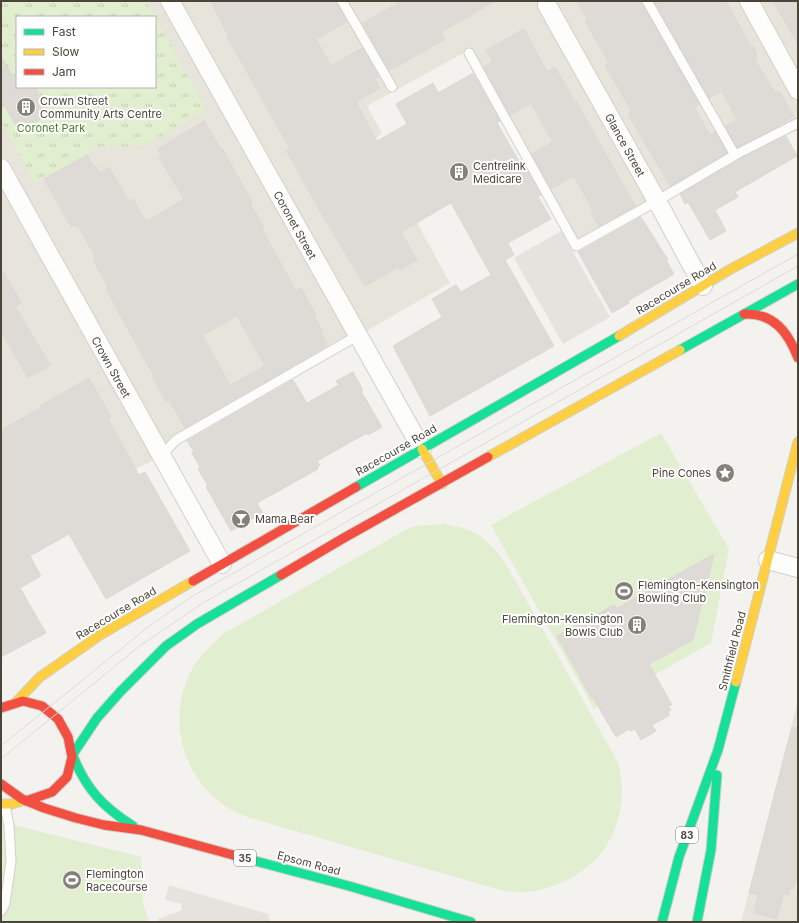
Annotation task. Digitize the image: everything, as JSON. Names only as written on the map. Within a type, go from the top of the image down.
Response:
[{"type":"main road","name":"Racecourse Road","points":[[14,702],[40,677],[100,635],[703,286],[798,233]]},
{"type":"main road","points":[[3,804],[12,804],[40,798],[58,787],[70,770],[73,755],[103,710],[133,678],[177,637],[242,597],[798,284]]},
{"type":"main road","points":[[744,314],[752,313],[763,315],[781,328],[790,340],[798,358]]},
{"type":"main road","name":"Smithfield Road","points":[[662,922],[679,857],[718,750],[798,442]]},
{"type":"main road","points":[[422,449],[442,484]]},
{"type":"main road","name":"35","points":[[1,702],[31,702],[54,714],[66,733],[73,755]]},
{"type":"main road","name":"35","points":[[1,708],[14,702]]},
{"type":"main road","name":"Smithfield Road","points":[[697,922],[711,850],[718,750]]},
{"type":"main road","name":"Epsom Road","points":[[73,755],[84,779],[94,796],[101,804],[118,817],[141,830]]},
{"type":"main road","name":"35","points":[[1,784],[25,801]]},
{"type":"main road","name":"Epsom Road","points":[[25,801],[90,821],[141,830],[349,886],[471,922]]},
{"type":"street","name":"Coronet Street","points":[[170,1],[357,336],[422,449]]},
{"type":"street","points":[[749,1],[798,90]]},
{"type":"street","name":"Glance Street","points":[[547,5],[703,286]]},
{"type":"street","name":"Crown Street","points":[[1,168],[222,564]]},
{"type":"street","points":[[768,560],[798,568]]},
{"type":"lane","points":[[342,1],[392,87]]},
{"type":"lane","points":[[647,1],[735,155]]},
{"type":"lane","points":[[469,52],[576,246],[735,155],[798,122]]},
{"type":"lane","points":[[161,456],[176,440],[357,336]]},
{"type":"lane","points":[[1,911],[5,904],[11,860],[9,826],[3,804]]},
{"type":"shaded area","points":[[1,1],[798,1],[798,121],[575,250],[469,50],[367,106],[382,133],[373,142],[450,283],[176,440],[161,456],[1,541]]},
{"type":"shaded area","points":[[561,231],[610,317],[563,344],[514,258]]},
{"type":"shaded area","points":[[798,700],[798,922],[741,922]]},
{"type":"shaded area","points":[[169,885],[268,914],[270,922],[159,922],[158,919],[182,910],[181,904],[165,900]]},
{"type":"green space","name":"Coronet Park","points":[[1,1],[146,1],[154,16],[16,16],[16,88],[156,88],[156,19],[206,109],[145,145],[133,145],[123,148],[114,144],[102,146],[34,183],[1,120]]},
{"type":"green space","name":"Flemington-Kensington Bowling Club","points":[[661,433],[729,549],[711,643],[594,709],[491,525]]},
{"type":"green space","points":[[443,524],[465,529],[479,535],[504,561],[619,764],[622,788],[620,813],[608,842],[599,855],[588,866],[562,883],[547,888],[516,892],[497,889],[247,817],[226,807],[207,790],[196,776],[182,743],[180,708],[183,690],[196,662],[223,634],[407,529],[416,526]]},
{"type":"green space","name":"Flemington Racecourse","points":[[1,822],[141,857],[143,903],[149,922],[1,922]]},
{"type":"building","points":[[211,1],[336,1],[347,22],[316,39],[331,66],[362,48],[379,77],[375,79],[380,88],[356,102],[377,141],[407,124],[396,104],[433,83],[438,93],[473,73],[500,121],[497,123],[541,195],[538,197],[551,219],[508,243],[514,255],[505,260],[554,346],[430,416],[393,346],[442,317],[432,299],[456,285],[461,292],[491,275],[451,203],[401,232],[417,260],[400,270],[398,267],[365,286],[324,218],[286,150],[289,149],[289,147],[235,51]]},
{"type":"building","points":[[402,1],[495,1],[441,32],[445,39],[389,71],[363,23]]},
{"type":"building","points":[[577,1],[641,1],[699,104],[694,107],[710,135],[715,132],[727,153],[670,186],[628,114],[632,112],[605,65],[609,63],[585,21],[588,20]]},
{"type":"building","points":[[654,1],[726,1],[750,45],[753,46],[756,52],[756,61],[775,93],[779,91],[794,116],[779,125],[780,126],[737,147],[725,126],[737,120],[722,91],[709,98]]},
{"type":"building","points":[[773,1],[798,1],[798,44],[782,17]]},
{"type":"building","points":[[524,29],[547,72],[555,67],[575,102],[576,101],[635,206],[599,226],[591,214],[594,212],[574,176],[551,189],[532,154],[553,142],[531,103],[510,115],[484,67],[493,62],[486,50]]},
{"type":"building","name":"Crown Street Community Arts Centre","points":[[1,56],[16,81],[16,88],[36,88],[50,114],[19,131],[1,99]]},
{"type":"building","points":[[204,121],[221,149],[222,148],[252,202],[250,203],[264,227],[262,229],[296,291],[301,288],[316,315],[314,316],[328,345],[185,428],[169,400],[166,401],[152,376],[154,376],[106,288],[108,287],[93,260],[96,258],[78,226],[76,227],[75,225],[71,227],[44,179],[87,155],[94,167],[96,166],[100,173],[109,167],[129,201],[133,199],[146,222],[184,199],[159,157],[162,155],[158,149]],"holes":[[[237,316],[265,366],[230,385],[202,335]]]},
{"type":"building","points":[[786,136],[797,156],[735,192],[738,197],[715,210],[726,231],[710,240],[688,202],[685,204],[680,194],[738,160]]},
{"type":"building","points":[[641,217],[668,260],[666,260],[674,274],[628,301],[629,303],[612,313],[578,252]]},
{"type":"building","points":[[1,268],[21,302],[15,306],[50,365],[28,378],[1,331]]},
{"type":"building","points":[[353,372],[363,390],[361,391],[382,427],[368,435],[367,433],[317,461],[320,465],[317,467],[318,469],[257,503],[263,513],[231,531],[206,487],[208,486],[198,469],[200,467],[192,453],[194,452],[187,441],[293,380],[307,403],[339,385],[336,381]]},
{"type":"building","points":[[89,378],[111,417],[108,419],[139,475],[145,472],[190,551],[106,599],[69,534],[30,556],[41,576],[20,588],[46,633],[1,657],[1,430],[41,408],[40,406]]},
{"type":"building","name":"Flemington-Kensington Bowls Club","points":[[714,554],[693,640],[649,664],[672,705],[668,706],[671,710],[668,712],[670,715],[652,725],[656,731],[641,740],[635,729],[630,731],[629,729],[616,737],[592,696],[591,697],[557,636],[614,605],[617,608]]},
{"type":"building","points":[[792,727],[798,728],[798,873],[793,889],[790,888],[788,895],[784,893],[777,919],[754,913],[758,895],[749,893]]},
{"type":"tram line","points":[[1,746],[148,627],[191,597],[798,254]]},
{"type":"tram line","points":[[1,759],[141,645],[203,603],[798,266]]},
{"type":"traffic: fast","points":[[680,350],[798,284]]},
{"type":"traffic: fast","points":[[356,487],[619,336]]},
{"type":"traffic: fast","points":[[73,754],[97,718],[121,691],[166,646],[197,624],[281,575]]},
{"type":"traffic: fast","points":[[662,922],[679,857],[718,750],[736,682]]},
{"type":"traffic: fast","points":[[73,756],[78,768],[90,788],[113,812],[133,826]]},
{"type":"traffic: fast","points":[[697,922],[711,850],[717,775]]},
{"type":"traffic: fast","points":[[233,855],[349,886],[471,922]]},
{"type":"traffic: slow","points":[[619,336],[729,270],[798,233]]},
{"type":"traffic: slow","points":[[488,457],[680,350]]},
{"type":"traffic: slow","points":[[736,682],[798,442]]},
{"type":"traffic: slow","points":[[422,449],[442,484]]},
{"type":"traffic: slow","points":[[16,702],[40,677],[100,635],[193,581]]},
{"type":"traffic: slow","points":[[1,804],[12,804],[25,800]]},
{"type":"traffic: jam","points":[[744,314],[764,317],[772,321],[790,340],[798,358]]},
{"type":"traffic: jam","points":[[281,575],[488,457]]},
{"type":"traffic: jam","points":[[193,581],[356,487]]},
{"type":"traffic: jam","points":[[1,708],[23,701],[42,706],[58,719],[68,737],[72,757],[67,777],[52,792],[26,801]]},
{"type":"traffic: jam","points":[[1,784],[22,799],[76,818],[104,825],[141,830],[233,855]]},
{"type":"place","name":"Crown Street Community Arts Centre","points":[[26,107]]},
{"type":"place","name":"Centrelink Medicare","points":[[459,172]]},
{"type":"place","name":"Pine Cones","points":[[725,473]]},
{"type":"place","name":"Mama Bear","points":[[241,519]]},
{"type":"place","name":"Flemington-Kensington Bowling Club","points":[[624,591]]},
{"type":"place","name":"Flemington-Kensington Bowls Club","points":[[637,625]]},
{"type":"place","name":"Flemington Racecourse","points":[[72,880]]}]
